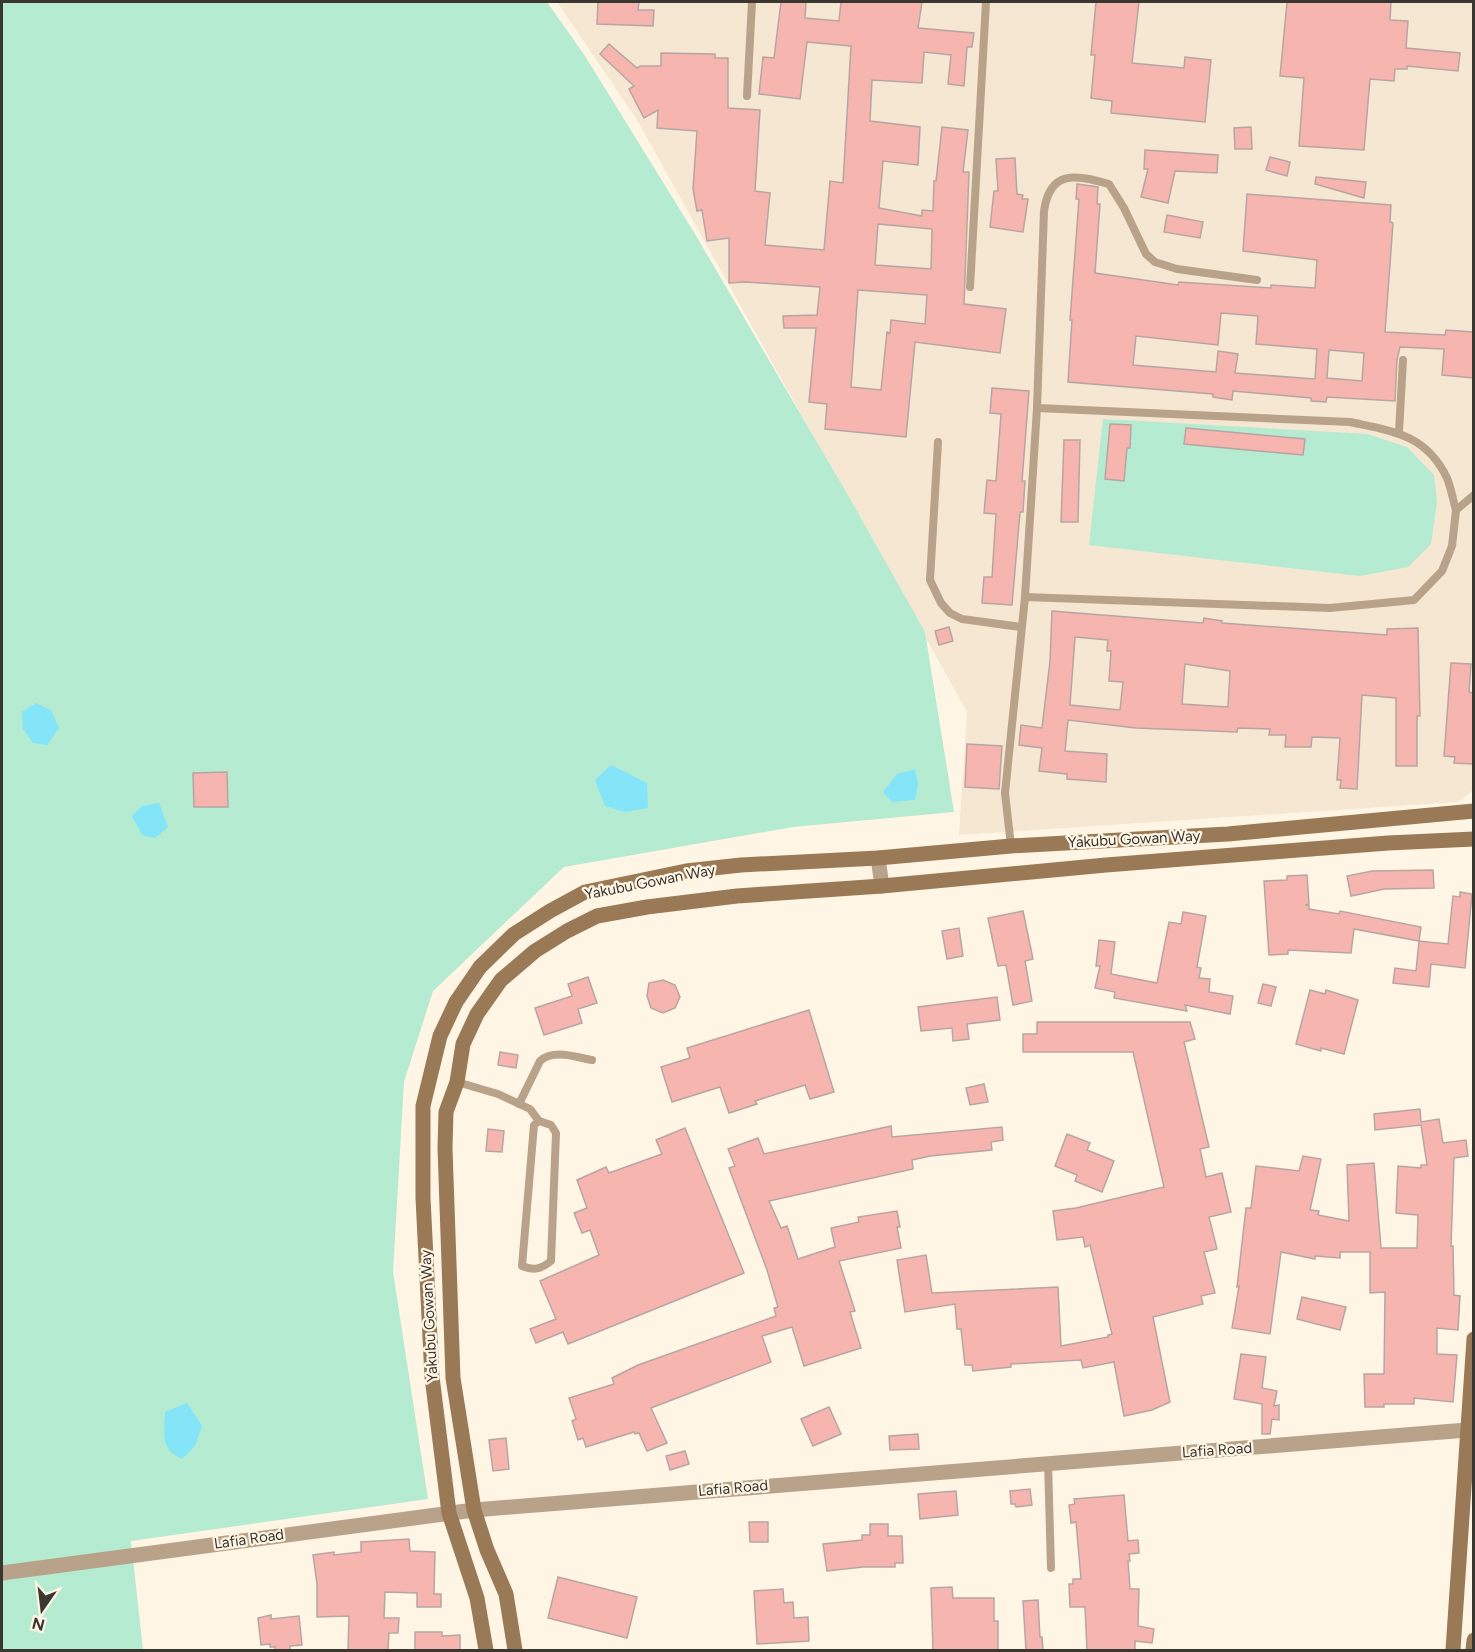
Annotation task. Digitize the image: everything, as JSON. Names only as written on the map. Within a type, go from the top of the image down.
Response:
[{"type":"street","name":"Yakubu Gowan Way","points":[[486,1650],[477,1598],[449,1513],[432,1377],[422,1146],[423,1106],[440,1036],[456,1002],[480,967],[514,934],[585,892],[686,871],[1011,846],[1228,834],[1473,810]]},
{"type":"street","name":"Yakubu Gowan Way","points":[[515,1650],[506,1594],[487,1550],[474,1510],[453,1378],[445,1148],[446,1112],[457,1082],[463,1044],[477,1014],[501,980],[535,951],[597,916],[647,907],[737,896],[1388,843],[1472,840]]},
{"type":"street","points":[[878,858],[882,886]]},
{"type":"street","points":[[1453,1650],[1473,1339]]},
{"type":"street","name":"Lafia Road","points":[[2,1573],[474,1510],[1467,1431]]},
{"type":"street","points":[[1473,1640],[1473,1650]]},
{"type":"lane","points":[[747,96],[753,2]]},
{"type":"lane","points":[[970,286],[986,2]]},
{"type":"lane","points":[[1011,846],[1005,793],[1025,597],[1037,408],[1046,196],[1052,185],[1067,178],[1087,178],[1109,184],[1124,208],[1146,254],[1155,262],[1177,269],[1257,280]]},
{"type":"lane","points":[[1399,432],[1402,360]]},
{"type":"lane","points":[[1025,597],[1330,608],[1414,600],[1442,571],[1452,546],[1456,510],[1447,478],[1432,457],[1416,441],[1399,432],[1350,422],[1037,408]]},
{"type":"lane","points":[[938,442],[930,580],[940,603],[950,613],[962,619],[1022,627]]},
{"type":"lane","points":[[1456,510],[1473,495]]},
{"type":"lane","points":[[519,1104],[540,1060],[545,1056],[557,1054],[592,1060]]},
{"type":"lane","points":[[457,1082],[498,1094],[530,1109],[539,1121],[551,1125],[556,1133],[551,1262],[541,1269],[534,1269],[522,1266],[534,1125],[539,1121]]},
{"type":"lane","points":[[1048,1463],[1051,1568]]},
{"type":"shaded area","points":[[557,2],[1473,2],[1473,790],[1458,802],[959,835],[967,712],[637,120]]},
{"type":"green space","points":[[2,2],[547,2],[585,56],[695,234],[925,632],[954,812],[793,827],[564,867],[433,991],[404,1082],[393,1272],[428,1499],[131,1541],[143,1650],[2,1650]]},
{"type":"green space","points":[[1103,419],[1367,434],[1407,447],[1434,475],[1437,502],[1431,544],[1408,567],[1360,576],[1089,545]]},
{"type":"water","points":[[36,703],[51,710],[59,728],[47,745],[33,743],[23,729],[22,712]]},
{"type":"water","points":[[611,765],[647,783],[648,808],[625,812],[605,806],[595,780]]},
{"type":"water","points":[[915,769],[918,784],[915,800],[892,802],[883,792],[897,774]]},
{"type":"water","points":[[159,803],[168,827],[155,838],[142,835],[132,816],[142,806]]},
{"type":"water","points":[[187,1403],[202,1426],[195,1446],[182,1459],[170,1450],[165,1440],[165,1412]]},
{"type":"building","points":[[598,2],[639,2],[638,10],[654,10],[653,26],[597,24]]},
{"type":"building","points":[[781,2],[806,2],[805,18],[839,21],[841,2],[922,2],[918,28],[974,33],[972,47],[967,47],[964,86],[948,84],[951,55],[924,52],[922,83],[872,80],[870,121],[920,127],[918,165],[883,161],[879,208],[922,216],[922,210],[933,211],[934,181],[936,181],[942,127],[968,130],[963,172],[969,172],[964,304],[1006,309],[1000,353],[915,342],[906,437],[825,429],[827,404],[809,402],[816,328],[784,328],[783,316],[817,315],[820,287],[729,283],[729,238],[707,241],[702,210],[697,211],[693,189],[697,131],[657,128],[658,110],[644,118],[629,89],[634,86],[600,54],[609,44],[637,68],[661,66],[661,53],[715,54],[715,58],[728,58],[728,108],[760,110],[755,191],[770,193],[765,245],[824,250],[830,181],[843,183],[851,46],[807,42],[800,99],[759,94],[763,57],[774,58]],"holes":[[[878,224],[932,229],[931,269],[875,265]],[[858,290],[927,295],[925,324],[891,320],[890,333],[887,332],[881,390],[851,387]]]},
{"type":"building","points":[[1096,2],[1139,2],[1132,63],[1184,68],[1185,57],[1211,60],[1205,122],[1111,113],[1112,101],[1091,98],[1095,55],[1091,55]]},
{"type":"building","points":[[1287,2],[1391,2],[1390,20],[1408,21],[1406,48],[1460,53],[1458,71],[1407,66],[1407,69],[1395,69],[1394,81],[1370,79],[1364,150],[1299,146],[1304,78],[1280,76]]},
{"type":"building","points":[[1251,127],[1252,149],[1235,149],[1234,128]]},
{"type":"building","points":[[1145,150],[1218,155],[1217,173],[1175,171],[1168,203],[1141,197],[1148,169],[1144,169]]},
{"type":"building","points":[[1270,157],[1290,162],[1287,176],[1266,170]]},
{"type":"building","points":[[1015,158],[1017,194],[1023,195],[1022,199],[1028,199],[1023,232],[990,227],[994,191],[998,191],[996,159]]},
{"type":"building","points":[[1316,177],[1366,182],[1364,198],[1315,184]]},
{"type":"building","points":[[1077,184],[1098,187],[1097,204],[1100,204],[1095,273],[1178,285],[1179,282],[1271,288],[1271,285],[1315,288],[1317,260],[1243,251],[1247,194],[1391,205],[1390,222],[1393,223],[1385,332],[1445,335],[1446,330],[1473,332],[1473,378],[1442,375],[1444,349],[1400,347],[1395,401],[1327,397],[1326,402],[1311,401],[1311,398],[1233,391],[1232,400],[1213,397],[1213,394],[1068,382],[1079,199],[1076,199]],"holes":[[[1221,313],[1258,316],[1256,344],[1317,349],[1315,379],[1235,373],[1238,354],[1218,351],[1216,372],[1133,365],[1136,336],[1218,345]],[[1329,350],[1364,353],[1362,381],[1327,378]]]},
{"type":"building","points":[[1167,215],[1203,222],[1200,238],[1164,232]]},
{"type":"building","points":[[992,388],[1029,391],[1022,481],[1025,481],[1023,512],[1020,512],[1012,605],[982,603],[984,577],[992,577],[996,514],[984,513],[987,480],[996,481],[1001,414],[990,413]]},
{"type":"building","points":[[1110,424],[1131,425],[1130,448],[1127,448],[1124,481],[1105,479]]},
{"type":"building","points":[[1186,428],[1305,439],[1303,455],[1184,444]]},
{"type":"building","points":[[1064,440],[1080,440],[1078,522],[1061,522]]},
{"type":"building","points":[[1052,611],[1203,623],[1204,618],[1222,621],[1222,623],[1387,635],[1387,629],[1418,628],[1420,716],[1417,716],[1417,766],[1396,766],[1396,698],[1362,695],[1357,789],[1340,788],[1341,780],[1337,780],[1340,738],[1312,737],[1311,747],[1285,747],[1286,735],[1269,735],[1270,729],[1238,728],[1237,732],[1136,728],[1068,720],[1065,751],[1107,754],[1106,782],[1067,779],[1067,774],[1039,771],[1042,748],[1019,745],[1021,725],[1042,728],[1050,661]],"holes":[[[1075,637],[1108,640],[1107,651],[1111,651],[1109,681],[1123,682],[1120,710],[1070,705]],[[1185,664],[1230,671],[1228,707],[1182,704]]]},
{"type":"building","points":[[949,627],[953,641],[939,645],[935,631]]},
{"type":"building","points":[[1451,663],[1471,664],[1469,692],[1473,693],[1473,764],[1454,763],[1455,757],[1444,756]]},
{"type":"building","points":[[967,744],[1002,746],[999,789],[965,787]]},
{"type":"building","points":[[227,772],[228,807],[194,807],[193,773]]},
{"type":"building","points":[[1433,870],[1434,888],[1384,889],[1351,896],[1347,876],[1372,871]]},
{"type":"building","points":[[1307,875],[1309,904],[1305,905],[1309,905],[1309,909],[1339,914],[1340,911],[1421,927],[1419,941],[1354,929],[1351,953],[1288,950],[1288,954],[1269,955],[1264,881],[1287,880],[1287,876]]},
{"type":"building","points":[[1460,892],[1472,894],[1465,968],[1431,964],[1429,987],[1393,983],[1395,968],[1416,971],[1419,941],[1448,944],[1453,896],[1460,897]]},
{"type":"building","points":[[1023,911],[1033,959],[1025,961],[1032,1001],[1013,1005],[1006,965],[998,966],[988,918]]},
{"type":"building","points":[[1183,912],[1206,916],[1197,967],[1201,968],[1199,978],[1210,979],[1209,992],[1233,996],[1230,1014],[1185,1005],[1187,1011],[1114,998],[1115,992],[1095,988],[1100,966],[1096,966],[1099,940],[1115,942],[1111,974],[1157,983],[1169,922],[1181,924]]},
{"type":"building","points":[[959,928],[963,956],[947,959],[942,931]]},
{"type":"building","points":[[588,977],[597,1003],[578,1009],[582,1023],[544,1035],[535,1008],[572,996],[568,984]]},
{"type":"building","points":[[663,980],[675,985],[680,997],[675,1008],[663,1013],[651,1008],[647,996],[649,983]]},
{"type":"building","points":[[1263,984],[1276,987],[1271,1006],[1258,1003]]},
{"type":"building","points":[[1310,990],[1325,994],[1326,990],[1358,1000],[1344,1054],[1296,1044]]},
{"type":"building","points":[[997,997],[1000,1020],[967,1024],[969,1039],[953,1041],[952,1028],[921,1031],[918,1007]]},
{"type":"building","points":[[809,1010],[834,1092],[810,1099],[805,1085],[755,1101],[757,1104],[729,1113],[720,1087],[672,1102],[661,1067],[690,1058],[687,1048]]},
{"type":"building","points":[[1037,1022],[1190,1022],[1195,1039],[1184,1042],[1209,1147],[1200,1149],[1206,1177],[1222,1173],[1231,1212],[1209,1217],[1217,1249],[1204,1252],[1215,1293],[1201,1296],[1203,1304],[1153,1317],[1170,1402],[1152,1410],[1124,1416],[1114,1362],[1083,1368],[1081,1360],[1011,1364],[1011,1367],[973,1371],[972,1365],[965,1365],[961,1329],[957,1329],[955,1304],[905,1312],[897,1260],[926,1255],[932,1293],[1058,1287],[1061,1346],[1108,1337],[1112,1334],[1090,1245],[1085,1247],[1083,1237],[1057,1240],[1053,1211],[1076,1208],[1164,1187],[1133,1052],[1023,1052],[1023,1034],[1037,1034]]},
{"type":"building","points":[[500,1052],[518,1055],[516,1068],[498,1065]]},
{"type":"building","points":[[984,1084],[988,1102],[970,1105],[966,1088]]},
{"type":"building","points":[[1420,1109],[1421,1122],[1439,1119],[1443,1143],[1466,1140],[1468,1156],[1454,1158],[1451,1246],[1453,1246],[1454,1295],[1460,1296],[1458,1330],[1437,1328],[1437,1354],[1457,1355],[1453,1402],[1414,1398],[1414,1404],[1384,1404],[1384,1407],[1365,1407],[1364,1374],[1384,1374],[1385,1292],[1370,1293],[1370,1252],[1340,1252],[1340,1258],[1315,1256],[1315,1259],[1281,1252],[1270,1334],[1232,1328],[1239,1286],[1237,1287],[1246,1208],[1251,1208],[1256,1166],[1299,1171],[1303,1156],[1321,1159],[1310,1210],[1319,1211],[1318,1215],[1349,1221],[1347,1165],[1374,1163],[1381,1248],[1417,1248],[1418,1215],[1396,1213],[1398,1166],[1421,1168],[1421,1165],[1427,1165],[1421,1125],[1375,1130],[1374,1114]]},
{"type":"building","points":[[891,1126],[892,1137],[1002,1127],[1003,1140],[991,1142],[992,1150],[912,1160],[913,1169],[769,1201],[781,1228],[787,1226],[798,1259],[835,1247],[831,1228],[859,1222],[858,1217],[897,1211],[901,1248],[839,1261],[855,1311],[850,1312],[861,1348],[804,1366],[792,1327],[762,1336],[771,1362],[651,1408],[667,1443],[647,1451],[639,1433],[634,1432],[586,1447],[583,1438],[578,1440],[572,1421],[576,1419],[569,1398],[614,1384],[612,1378],[638,1365],[776,1316],[774,1308],[778,1307],[767,1270],[729,1168],[735,1166],[728,1149],[758,1138],[764,1154]]},
{"type":"building","points":[[685,1128],[744,1273],[568,1344],[563,1332],[536,1343],[530,1329],[556,1319],[540,1281],[599,1255],[590,1230],[582,1233],[574,1213],[587,1208],[577,1180],[606,1167],[609,1173],[662,1154],[656,1140]]},
{"type":"building","points":[[488,1129],[504,1131],[502,1152],[486,1151]]},
{"type":"building","points":[[1067,1134],[1090,1143],[1087,1150],[1114,1161],[1102,1192],[1075,1181],[1077,1175],[1055,1166]]},
{"type":"building","points":[[1302,1297],[1346,1307],[1340,1330],[1297,1319]]},
{"type":"building","points":[[1241,1354],[1266,1357],[1262,1388],[1277,1391],[1274,1406],[1279,1405],[1279,1420],[1272,1419],[1270,1434],[1262,1434],[1262,1404],[1234,1399]]},
{"type":"building","points":[[829,1407],[841,1434],[813,1446],[801,1419]]},
{"type":"building","points":[[918,1434],[919,1449],[890,1450],[889,1436]]},
{"type":"building","points":[[506,1438],[509,1469],[493,1471],[489,1440]]},
{"type":"building","points":[[685,1451],[689,1464],[670,1470],[666,1456]]},
{"type":"building","points":[[1030,1489],[1032,1505],[1016,1507],[1015,1504],[1011,1504],[1010,1491]]},
{"type":"building","points":[[956,1491],[958,1515],[920,1519],[918,1494]]},
{"type":"building","points":[[1124,1495],[1128,1541],[1138,1540],[1139,1553],[1129,1554],[1130,1589],[1139,1589],[1138,1626],[1154,1629],[1152,1643],[1135,1641],[1135,1650],[1087,1650],[1085,1607],[1070,1607],[1069,1584],[1073,1584],[1073,1579],[1081,1579],[1076,1522],[1071,1523],[1069,1505],[1075,1504],[1074,1499]]},
{"type":"building","points":[[749,1522],[768,1522],[768,1542],[750,1542]]},
{"type":"building","points":[[870,1524],[888,1524],[888,1536],[902,1536],[903,1563],[895,1563],[895,1567],[863,1567],[827,1571],[823,1544],[862,1540],[862,1535],[870,1535]]},
{"type":"building","points":[[409,1539],[410,1551],[435,1552],[434,1594],[441,1594],[441,1607],[417,1607],[417,1593],[385,1592],[384,1618],[399,1618],[398,1633],[389,1633],[388,1650],[348,1650],[349,1616],[317,1617],[317,1584],[313,1555],[361,1552],[361,1542]]},
{"type":"building","points":[[558,1577],[637,1597],[627,1638],[548,1618]]},
{"type":"building","points":[[952,1587],[953,1598],[994,1598],[994,1621],[998,1621],[998,1650],[933,1650],[931,1588]]},
{"type":"building","points":[[783,1589],[784,1603],[793,1602],[794,1618],[808,1617],[809,1641],[757,1644],[754,1591]]},
{"type":"building","points":[[1038,1600],[1043,1650],[1026,1650],[1023,1601]]},
{"type":"building","points":[[271,1615],[271,1619],[299,1616],[302,1645],[290,1646],[290,1650],[275,1650],[275,1647],[270,1647],[270,1644],[261,1645],[258,1618]]},
{"type":"building","points":[[415,1632],[442,1632],[442,1636],[460,1635],[460,1650],[415,1650]]}]
